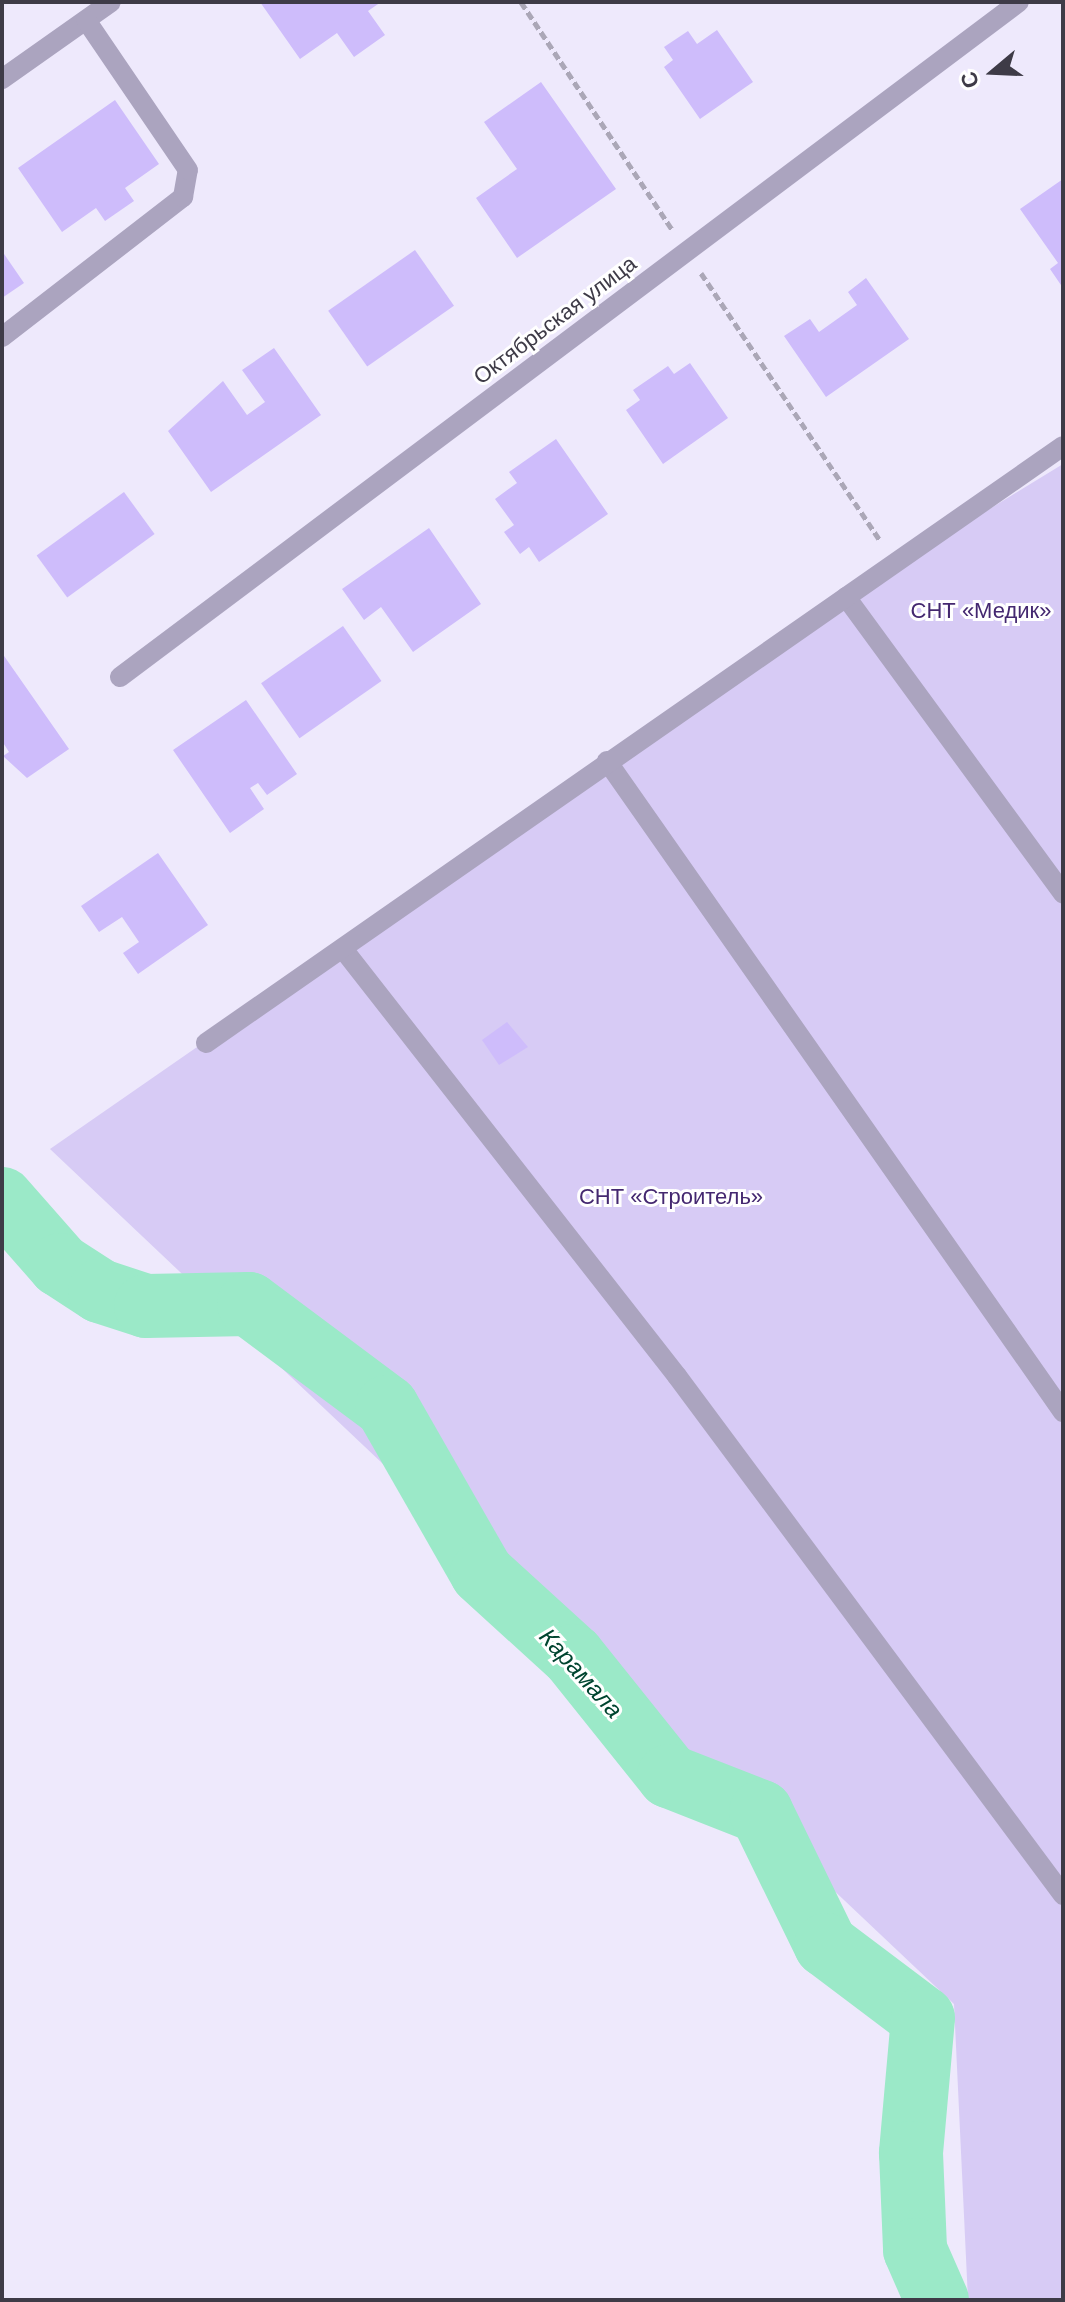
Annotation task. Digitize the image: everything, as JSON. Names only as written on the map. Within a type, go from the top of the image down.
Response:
[{"type":"street","points":[[2,79],[111,2]]},
{"type":"street","name":"Октябрьская улица","points":[[120,677],[1019,2]]},
{"type":"street","points":[[2,337],[183,197],[188,170],[86,20]]},
{"type":"street","points":[[206,1043],[1063,446]]},
{"type":"street","points":[[846,597],[1063,894]]},
{"type":"street","points":[[607,761],[1063,1412]]},
{"type":"street","points":[[343,949],[677,1376],[1063,1895]]},
{"type":"path","points":[[521,2],[886,549]]},
{"type":"green space","name":"СНТ «Строитель»","points":[[1063,464],[1063,2300],[968,2300],[954,2004],[50,1149],[846,597]]},
{"type":"building","points":[[260,2],[381,2],[368,11],[385,35],[354,57],[337,33],[300,59]]},
{"type":"building","points":[[717,30],[753,82],[700,119],[664,67],[673,60],[664,47],[688,31],[697,44]]},
{"type":"building","points":[[541,82],[616,189],[517,258],[476,198],[517,169],[484,122]]},
{"type":"building","points":[[115,100],[159,164],[125,188],[134,201],[105,221],[96,208],[62,232],[18,168]]},
{"type":"building","points":[[1063,179],[1063,288],[1050,269],[1058,263],[1020,209]]},
{"type":"building","points":[[415,250],[454,306],[367,367],[328,311]]},
{"type":"building","points":[[2,251],[24,283],[2,298]]},
{"type":"building","points":[[866,278],[909,339],[826,397],[784,336],[810,319],[819,332],[857,305],[848,292]]},
{"type":"building","points":[[274,348],[321,415],[211,492],[168,431],[223,381],[247,415],[265,402],[242,370]]},
{"type":"building","points":[[690,363],[728,418],[663,464],[626,410],[640,400],[633,390],[668,366],[674,374]]},
{"type":"building","points":[[556,439],[608,514],[539,562],[529,547],[520,554],[504,532],[514,525],[495,499],[517,483],[509,472]]},
{"type":"building","points":[[124,492],[155,534],[67,598],[37,555]]},
{"type":"building","points":[[429,528],[481,604],[413,652],[381,607],[364,620],[342,589]]},
{"type":"building","points":[[343,626],[381,681],[300,738],[261,683]]},
{"type":"building","points":[[2,653],[69,749],[27,778],[3,756],[9,752],[2,741]]},
{"type":"building","points":[[246,700],[297,774],[267,795],[258,783],[250,788],[264,809],[230,833],[173,750]]},
{"type":"building","points":[[158,853],[208,925],[138,974],[123,953],[139,942],[122,917],[99,932],[81,906]]},
{"type":"building","points":[[507,1022],[528,1047],[499,1065],[482,1040]]},
{"type":"waterway","name":"Карамала","points":[[2,1199],[60,1265],[100,1291],[146,1306],[249,1304],[387,1407],[482,1573],[573,1656],[669,1776],[761,1812],[826,1945],[923,2018],[911,2153],[915,2250],[937,2300]]},
{"type":"park label","name":"СНТ «Медик»","points":[[981,611]]}]
